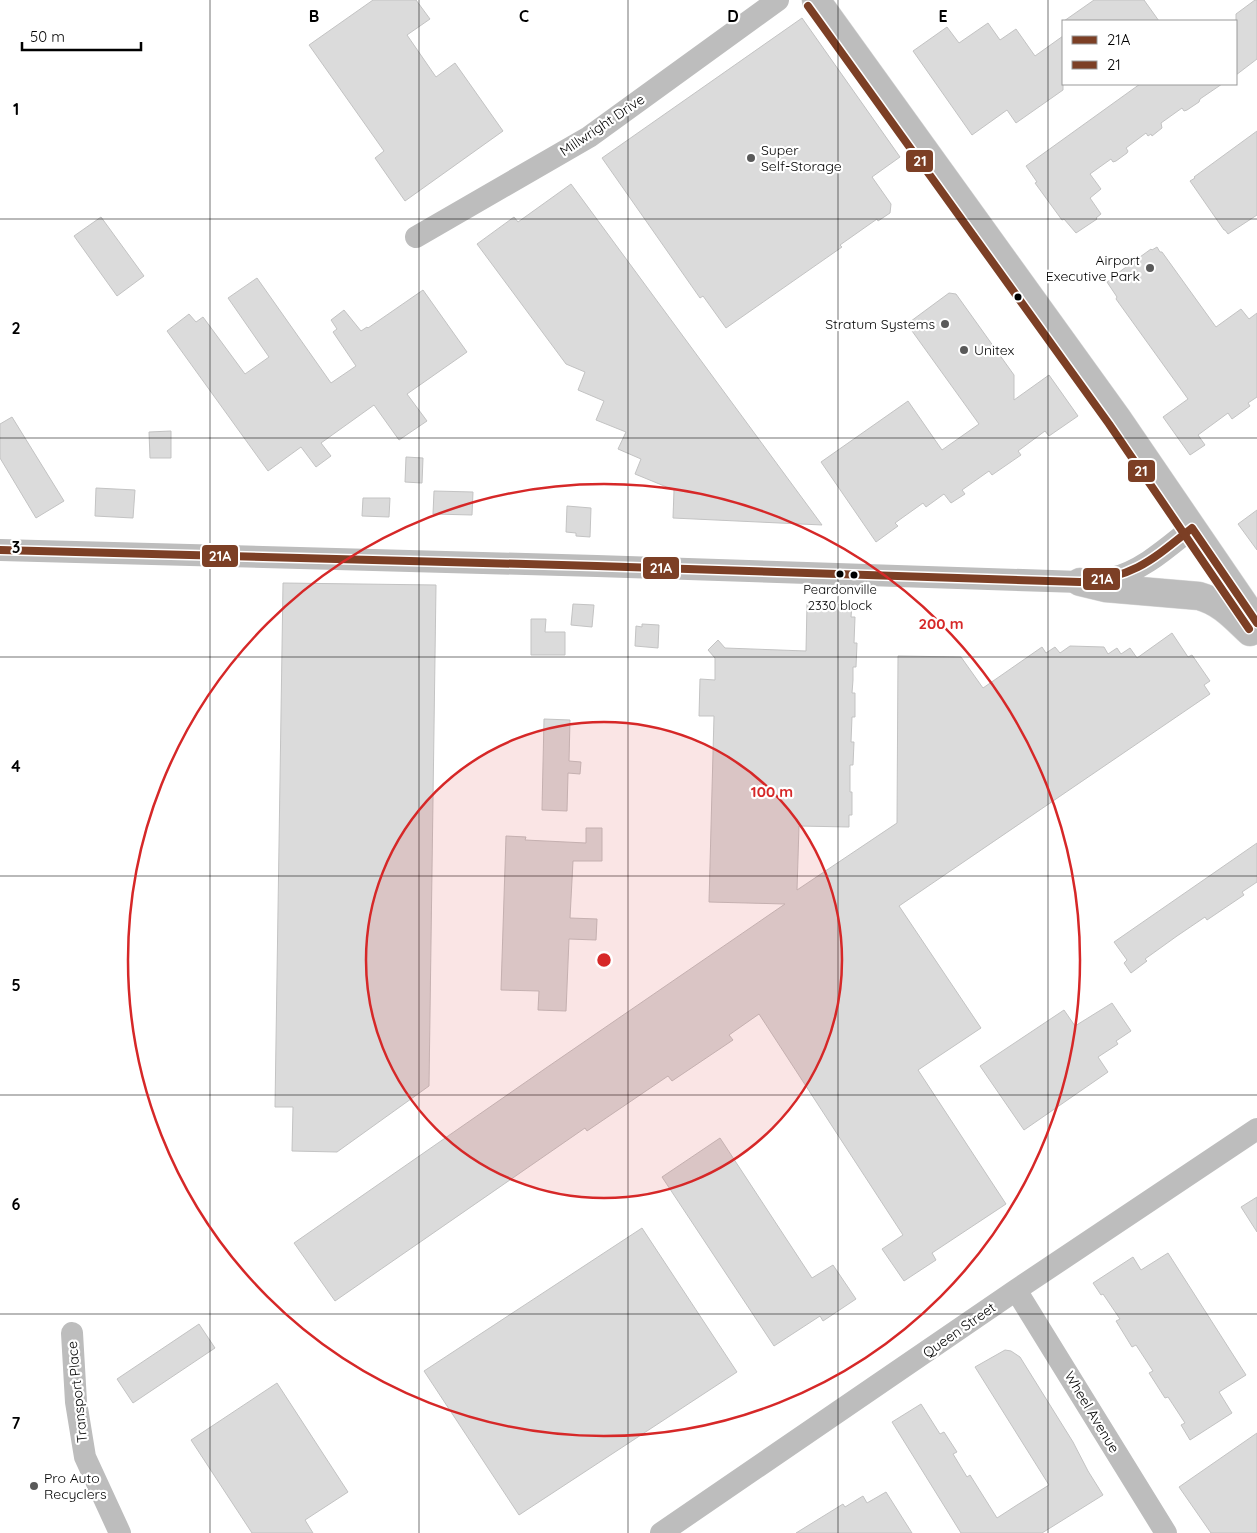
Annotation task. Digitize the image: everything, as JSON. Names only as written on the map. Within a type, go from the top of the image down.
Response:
[{"type":"main road","points":[[816,0],[1117,418],[1257,623]]},
{"type":"main road","points":[[1080,582],[1105,588],[1207,598],[1231,613],[1257,637]]},
{"type":"street","name":"Millwright Drive","points":[[416,237],[588,137],[778,0]]},
{"type":"street","points":[[0,550],[1080,582],[1112,578],[1130,571],[1162,551],[1192,528]]},
{"type":"street","name":"Queen Street","points":[[661,1533],[1016,1290],[1257,1129]]},
{"type":"street","name":"Wheel Avenue","points":[[1016,1290],[1166,1533]]},
{"type":"street","name":"Transport Place","points":[[72,1333],[76,1402],[85,1457],[120,1533]]},
{"type":"building","points":[[373,0],[416,0],[430,19],[407,35],[436,77],[455,63],[503,131],[405,201],[375,158],[384,151],[309,45]]},
{"type":"building","points":[[1094,0],[1144,0],[1158,20],[1065,20]]},
{"type":"building","points":[[1257,0],[1257,59],[1237,74],[1237,20],[1236,14]]},
{"type":"building","name":"Super Self-Storage","points":[[802,18],[900,157],[872,177],[891,204],[890,213],[878,221],[877,219],[840,245],[842,247],[726,328],[703,296],[700,298],[602,158]]},
{"type":"building","points":[[988,23],[1000,40],[1016,29],[1035,56],[1062,37],[1063,90],[1016,123],[1007,110],[972,135],[913,51],[947,27],[959,43]]},
{"type":"building","points":[[1139,85],[1221,85],[1187,110],[1184,111],[1182,108],[1161,123],[1162,128],[1152,136],[1151,134],[1148,136],[1146,133],[1126,148],[1127,153],[1116,161],[1113,162],[1111,159],[1090,174],[1101,189],[1090,198],[1101,214],[1097,219],[1076,233],[1064,219],[1062,220],[1035,183],[1037,182],[1026,166]]},
{"type":"building","points":[[1257,131],[1257,215],[1228,234],[1190,181]]},
{"type":"building","points":[[571,184],[822,525],[673,518],[674,490],[635,474],[641,459],[618,449],[626,432],[596,420],[604,401],[578,390],[585,372],[566,364],[477,244],[514,217],[518,222]]},
{"type":"building","points":[[101,217],[144,276],[117,296],[74,236]]},
{"type":"building","points":[[1157,247],[1216,327],[1241,309],[1249,319],[1257,313],[1257,397],[1248,403],[1250,406],[1232,419],[1228,413],[1198,435],[1205,445],[1190,455],[1163,417],[1188,399],[1116,299],[1117,297],[1107,282],[1151,249]]},
{"type":"building","points":[[257,278],[331,383],[356,366],[333,332],[337,329],[331,320],[344,310],[361,331],[423,290],[467,352],[407,394],[427,421],[399,440],[374,405],[321,443],[331,456],[316,467],[301,447],[268,471],[167,331],[189,314],[196,322],[203,317],[245,374],[269,357],[228,298]]},
{"type":"building","points":[[949,293],[956,294],[1014,375],[1014,400],[1049,375],[1078,416],[1049,436],[1045,431],[1018,451],[1021,455],[992,475],[989,471],[962,490],[965,494],[951,503],[944,494],[926,507],[923,503],[895,523],[898,526],[876,542],[821,462],[908,401],[942,450],[979,424],[907,324]]},
{"type":"building","points":[[12,417],[64,501],[36,518],[0,458],[0,424]]},
{"type":"building","points":[[171,431],[171,458],[150,458],[149,432]]},
{"type":"building","points":[[406,457],[423,458],[422,483],[405,482]]},
{"type":"building","points":[[96,488],[135,490],[133,518],[95,516]]},
{"type":"building","points":[[434,491],[473,492],[472,515],[433,514]]},
{"type":"building","points":[[363,498],[390,498],[389,517],[362,516]]},
{"type":"building","points":[[567,506],[591,508],[590,537],[576,536],[576,533],[566,532]]},
{"type":"building","points":[[1257,510],[1257,550],[1238,524]]},
{"type":"building","points":[[283,583],[436,585],[429,1086],[337,1152],[292,1151],[293,1107],[275,1107]]},
{"type":"building","points":[[573,604],[594,605],[592,627],[571,625]]},
{"type":"building","points":[[807,604],[852,605],[851,617],[855,617],[854,643],[857,643],[856,667],[853,667],[852,693],[855,693],[855,717],[852,717],[851,742],[854,742],[853,765],[850,765],[852,815],[849,815],[849,827],[799,826],[797,890],[897,823],[898,656],[961,657],[983,688],[1042,647],[1046,653],[1055,647],[1060,653],[1070,646],[1104,647],[1108,654],[1117,648],[1121,654],[1130,648],[1137,658],[1172,633],[1188,657],[1192,655],[1210,681],[1204,685],[1210,694],[899,906],[981,1028],[918,1070],[1006,1204],[932,1253],[936,1260],[904,1281],[882,1249],[903,1235],[759,1014],[729,1035],[733,1040],[672,1081],[668,1076],[587,1131],[585,1128],[335,1301],[294,1243],[785,904],[709,902],[714,716],[699,716],[700,679],[715,680],[715,658],[708,650],[718,640],[725,648],[806,651]]},
{"type":"building","points":[[531,619],[546,619],[545,632],[565,632],[565,655],[531,655]]},
{"type":"building","points":[[642,624],[659,625],[658,648],[635,646],[636,626],[642,627]]},
{"type":"building","points":[[544,719],[570,720],[569,761],[581,762],[580,774],[568,773],[567,811],[542,810]]},
{"type":"building","points":[[586,828],[602,828],[602,861],[573,861],[570,918],[597,919],[596,940],[569,939],[566,1011],[538,1010],[539,991],[501,990],[506,836],[526,837],[525,840],[586,843]]},
{"type":"building","points":[[1257,843],[1257,882],[1242,892],[1244,895],[1207,920],[1205,917],[1145,959],[1147,961],[1131,973],[1124,963],[1127,960],[1114,942]]},
{"type":"building","points":[[1112,1003],[1131,1031],[1116,1041],[1118,1044],[1098,1057],[1108,1072],[1024,1130],[980,1066],[1064,1010],[1075,1026]]},
{"type":"building","points":[[720,1138],[812,1278],[833,1265],[856,1299],[823,1321],[820,1316],[774,1346],[662,1177]]},
{"type":"building","points":[[1257,1197],[1257,1232],[1241,1207]]},
{"type":"building","points":[[642,1228],[737,1372],[519,1515],[424,1371]]},
{"type":"building","points":[[1168,1253],[1246,1375],[1219,1392],[1232,1413],[1190,1440],[1181,1425],[1185,1423],[1168,1397],[1165,1398],[1149,1373],[1153,1371],[1136,1345],[1132,1347],[1116,1321],[1120,1319],[1093,1283],[1133,1257],[1141,1270]]},
{"type":"building","points":[[199,1324],[215,1348],[133,1403],[117,1379]]},
{"type":"building","points":[[1005,1350],[1011,1351],[1020,1357],[1073,1442],[1103,1495],[1042,1533],[961,1533],[892,1422],[921,1404],[940,1434],[944,1432],[957,1452],[953,1454],[967,1477],[970,1475],[997,1518],[1049,1485],[975,1367]]},
{"type":"building","points":[[277,1383],[348,1492],[305,1520],[313,1533],[252,1533],[191,1440]]},
{"type":"building","points":[[1257,1433],[1257,1533],[1211,1533],[1179,1487]]},
{"type":"building","points":[[886,1492],[912,1533],[796,1533],[843,1504],[845,1507],[863,1496],[867,1503]]},
{"type":"transit line","name":"21","points":[[808,6],[1109,424],[1249,629]]},
{"type":"transit line","name":"21A","points":[[0,550],[597,566],[1080,582],[1114,576],[1141,566],[1192,528],[1257,623]]},
{"type":"place","name":"Super Self-Storage","points":[[751,158]]},
{"type":"place","name":"Airport Executive Park","points":[[1150,268]]},
{"type":"place","name":"Stratum Systems","points":[[945,324]]},
{"type":"place","name":"Unitex","points":[[964,350]]},
{"type":"place","name":"Peardonville 2330 block","points":[[840,574]]},
{"type":"place","name":"Pro Auto Recyclers","points":[[34,1486]]}]
